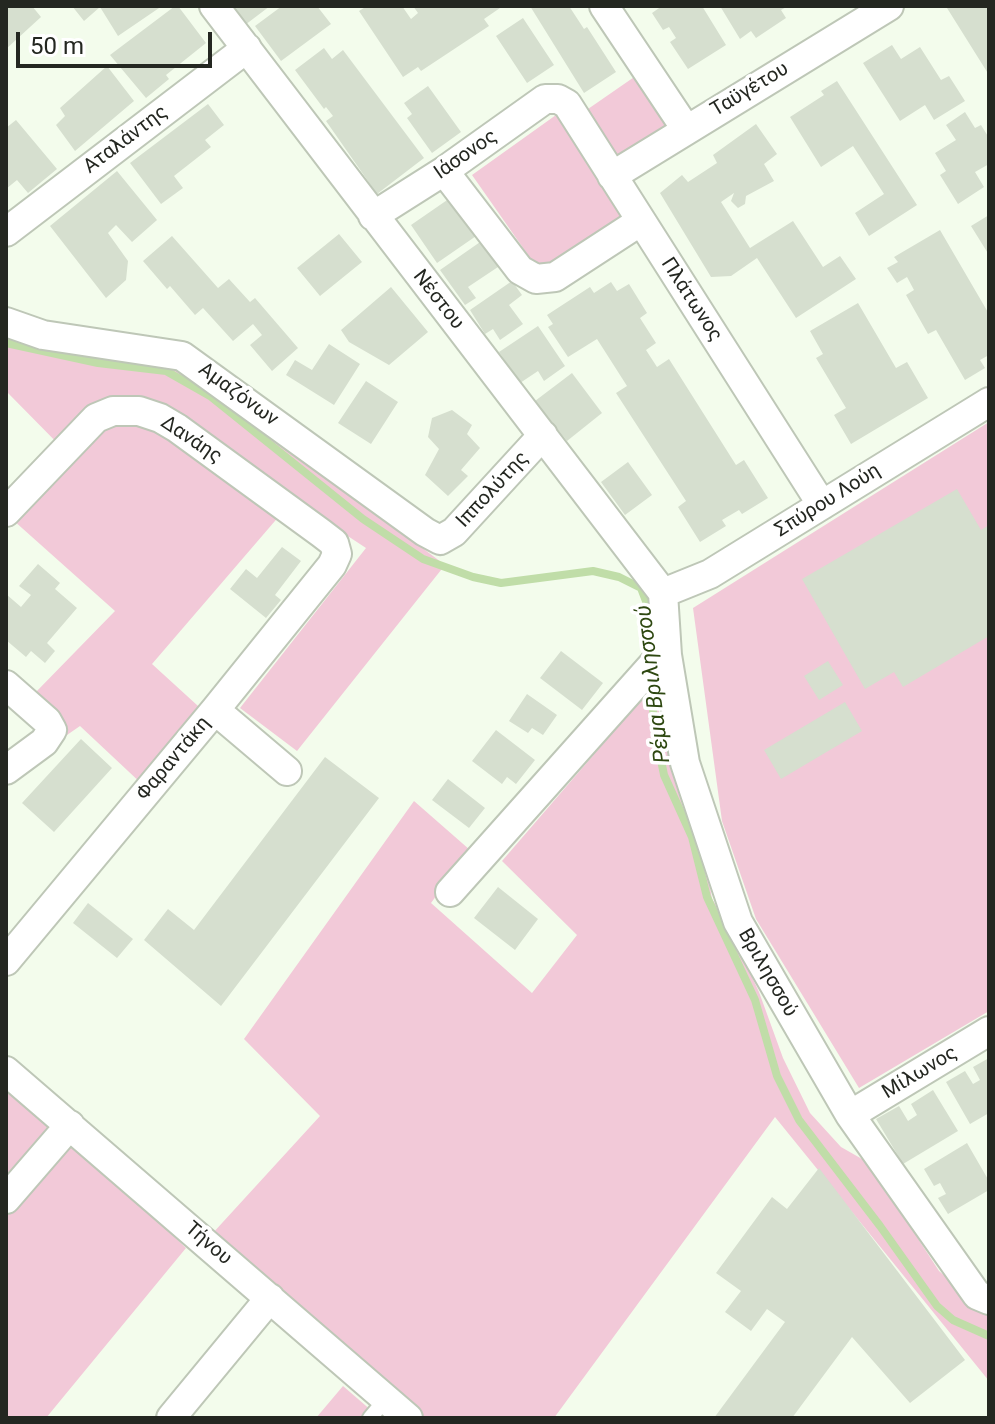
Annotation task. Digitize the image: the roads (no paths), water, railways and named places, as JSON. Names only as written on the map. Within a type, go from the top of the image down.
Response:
[{"type":"street","name":"Νέστου","points":[[214,6],[663,593]]},
{"type":"street","points":[[604,6],[686,129]]},
{"type":"street","name":"Ταϋγέτου","points":[[612,176],[889,6]]},
{"type":"street","name":"Αταλάντης","points":[[6,232],[247,48]]},
{"type":"street","name":"Ιάσονος","points":[[373,216],[444,171],[545,99],[558,99]]},
{"type":"street","name":"Πλάτωνος","points":[[558,99],[573,112],[822,505]]},
{"type":"street","points":[[444,171],[520,270],[536,279],[555,277],[641,221]]},
{"type":"street","name":"Αμαζόνων","points":[[6,322],[43,335],[182,356],[440,540]]},
{"type":"street","name":"Σπύρου Λούη","points":[[663,593],[710,574],[989,402]]},
{"type":"street","name":"Δανάης","points":[[7,508],[96,418],[113,411],[139,411],[177,428],[334,543],[337,554]]},
{"type":"street","name":"Ιππολύτης","points":[[440,540],[454,532],[543,435]]},
{"type":"street","name":"Φαραντάκη","points":[[6,961],[215,710],[332,565],[337,554]]},
{"type":"street","name":"Βριλησσού","points":[[663,593],[655,664],[738,922],[850,1115],[977,1295],[989,1300]]},
{"type":"street","points":[[450,892],[655,664]]},
{"type":"street","points":[[6,685],[47,721],[51,732],[44,742],[6,770]]},
{"type":"street","points":[[215,710],[287,771]]},
{"type":"street","name":"Μίλωνος","points":[[850,1115],[989,1031]]},
{"type":"street","name":"Τήνου","points":[[6,1071],[270,1298],[378,1408],[408,1418]]},
{"type":"street","points":[[6,1199],[70,1125]]},
{"type":"street","points":[[171,1418],[270,1298]]},
{"type":"waterway","name":"Ρέμα Βριλησσού","points":[[6,343],[98,363],[166,371],[210,396],[363,519],[423,559],[473,577],[501,583],[593,571],[619,577],[641,588],[649,609],[650,656]]},
{"type":"waterway","name":"Ρέμα Βριλησσού","points":[[651,677],[654,725],[664,775],[692,837],[707,897],[755,1000],[777,1076],[799,1120],[937,1306],[953,1320],[989,1336]]}]
